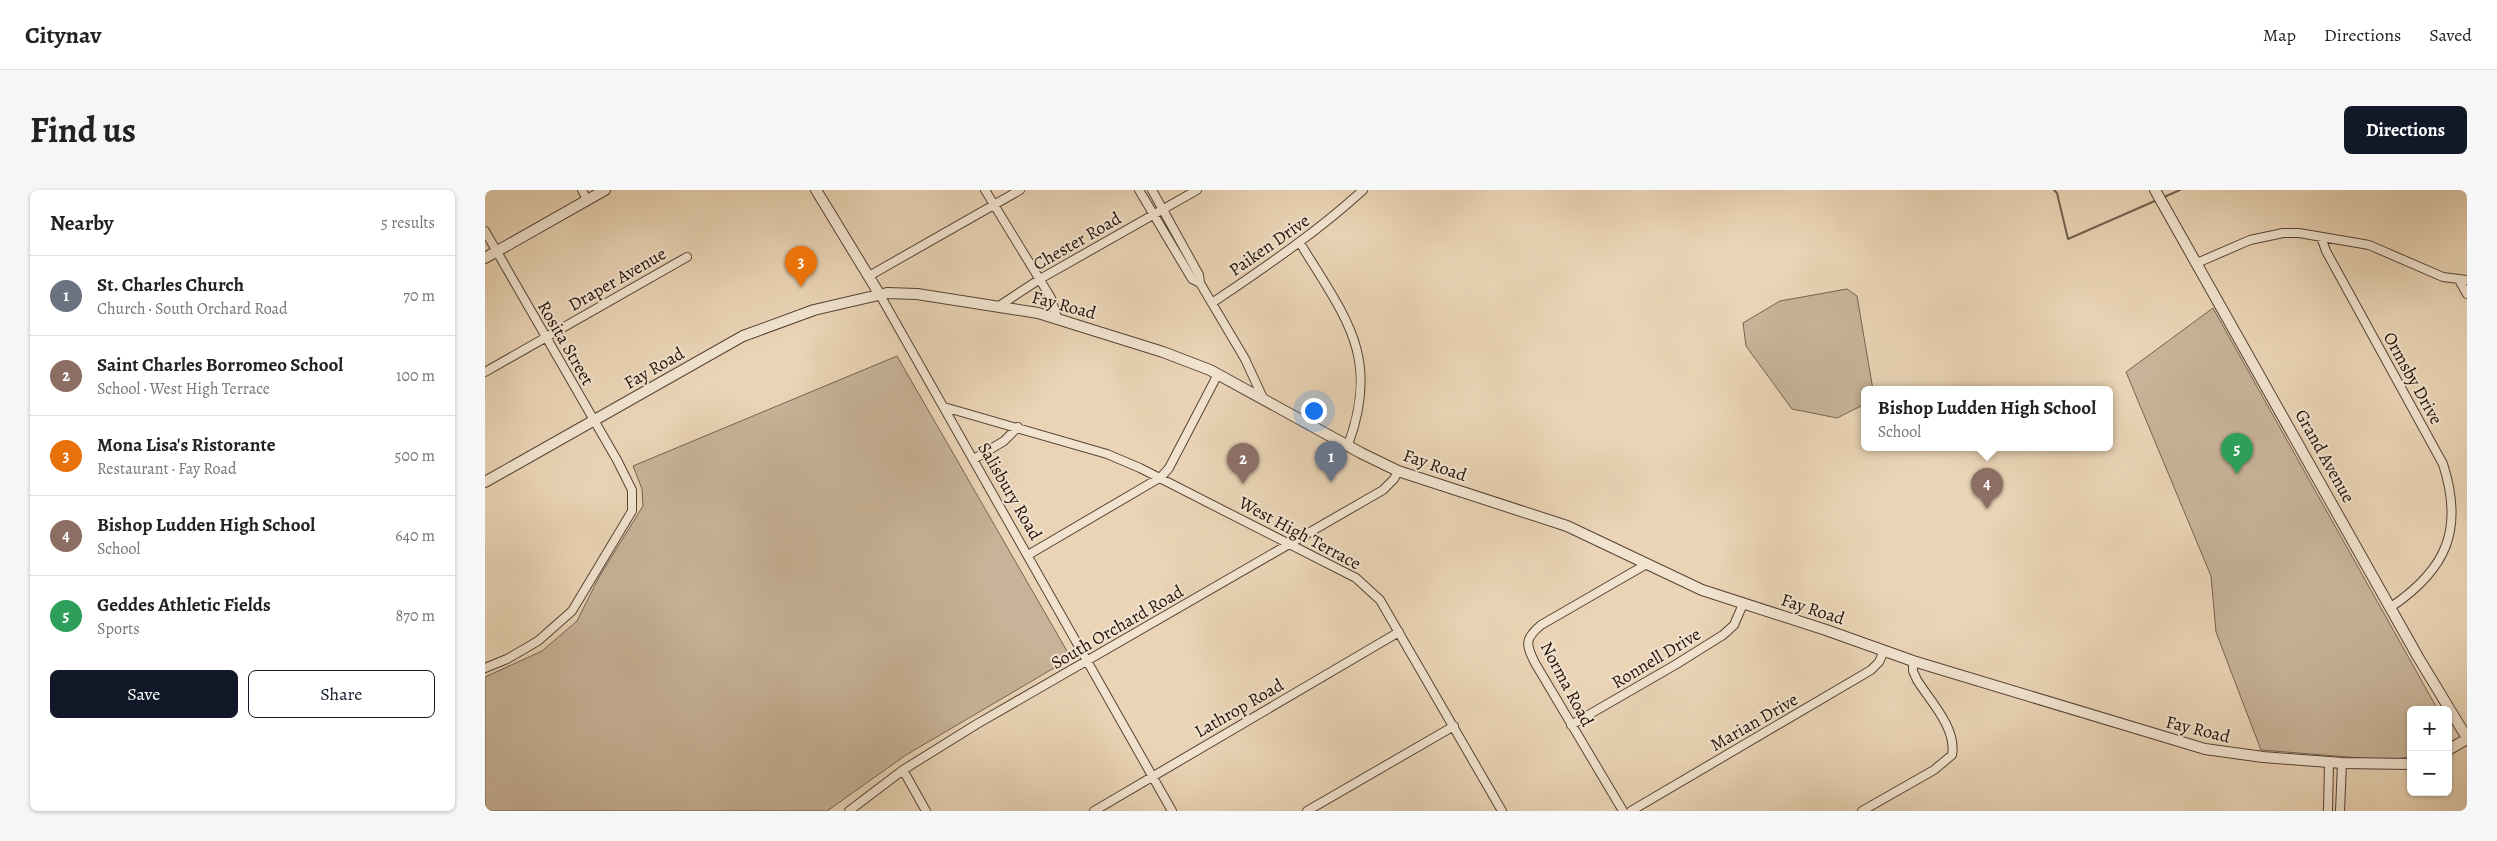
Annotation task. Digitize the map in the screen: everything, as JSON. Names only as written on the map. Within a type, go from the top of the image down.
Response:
[{"type":"street","points":[[582,190],[587,200]]},
{"type":"street","points":[[485,258],[605,190]]},
{"type":"street","name":"Salisbury Road","points":[[816,190],[880,294],[1172,811]]},
{"type":"street","points":[[985,190],[1051,298],[1057,318]]},
{"type":"street","points":[[869,276],[1020,190]]},
{"type":"street","points":[[1139,190],[1192,279],[1200,283]]},
{"type":"street","points":[[1152,190],[1199,274],[1200,283],[1245,359],[1263,398]]},
{"type":"street","name":"Chester Road","points":[[999,306],[1040,279],[1197,190]]},
{"type":"street","name":"Paiken Drive","points":[[1212,303],[1300,243],[1329,221],[1363,190]]},
{"type":"street","name":"Grand Avenue","points":[[2155,190],[2467,739]]},
{"type":"street","name":"Rosita Street","points":[[485,231],[594,420],[632,490],[632,511],[572,611],[538,641],[507,659],[485,668]]},
{"type":"street","points":[[2197,263],[2215,253],[2265,236],[2299,233],[2369,245],[2443,277],[2463,280],[2467,294]]},
{"type":"street","name":"Ormsby Drive","points":[[2321,237],[2326,252],[2443,464],[2450,483],[2453,519],[2442,556],[2433,570],[2406,597],[2391,607]]},
{"type":"street","points":[[1300,243],[1355,339],[1360,365],[1361,398],[1356,423],[1348,446]]},
{"type":"street","name":"Draper Avenue","points":[[485,372],[687,257]]},
{"type":"street","name":"Fay Road","points":[[485,482],[743,336],[814,310],[880,294],[917,294],[999,306],[1057,318],[1163,352],[1218,374],[1348,446],[1398,471],[1567,526],[1645,565],[1702,590],[1826,630],[1913,661],[2205,749],[2263,757],[2342,763],[2407,764]]},
{"type":"street","points":[[1028,555],[1161,478],[1169,468],[1218,374]]},
{"type":"street","name":"West High Terrace","points":[[944,407],[1107,454],[1161,478],[1355,578],[1370,589],[1380,600],[1454,726],[1501,811]]},
{"type":"street","points":[[974,459],[1004,441],[1018,427]]},
{"type":"street","name":"South Orchard Road","points":[[849,811],[903,770],[977,724],[1088,662],[1389,486],[1398,471]]},
{"type":"street","name":"Norma Road","points":[[1623,811],[1571,725],[1529,650],[1530,634],[1541,625],[1645,565]]},
{"type":"street","name":"Ronnell Drive","points":[[1571,725],[1675,666],[1723,635],[1733,625],[1743,604]]},
{"type":"street","name":"Lathrop Road","points":[[1094,811],[1399,632]]},
{"type":"street","name":"Marian Drive","points":[[1631,811],[1871,670],[1879,662],[1884,651]]},
{"type":"street","points":[[1862,811],[1934,770],[1952,755],[1954,744],[1948,728],[1917,680],[1913,671],[1913,661]]},
{"type":"street","points":[[1307,811],[1454,726]]},
{"type":"street","points":[[2452,748],[2467,739]]},
{"type":"street","points":[[2329,762],[2329,811]]},
{"type":"street","points":[[2340,811],[2342,763]]},
{"type":"street","points":[[903,770],[926,811]]},
{"type":"shaded area","points":[[1847,289],[1857,296],[1872,386],[1861,386],[1861,406],[1837,418],[1792,409],[1746,346],[1743,323],[1780,301]]},
{"type":"shaded area","points":[[2213,308],[2436,706],[2407,706],[2407,757],[2385,760],[2261,750],[2216,632],[2211,576],[2126,372]]},
{"type":"shaded area","points":[[897,356],[1071,658],[906,755],[827,811],[485,811],[485,677],[542,651],[577,621],[599,577],[643,506],[642,489],[633,466]]},
{"type":"waterway","points":[[2054,190],[2057,193],[2068,239],[2157,200]]},
{"type":"waterway","points":[[2164,197],[2180,190]]},
{"type":"place","name":"Mona Lisa's Ristorante","points":[[801,287]]},
{"type":"place","name":"Geddes Athletic Fields","points":[[2237,474]]},
{"type":"place","name":"St. Charles Church","points":[[1331,482]]},
{"type":"place","name":"Saint Charles Borromeo School","points":[[1243,484]]},
{"type":"place","name":"Bishop Ludden High School","points":[[1987,509]]}]
